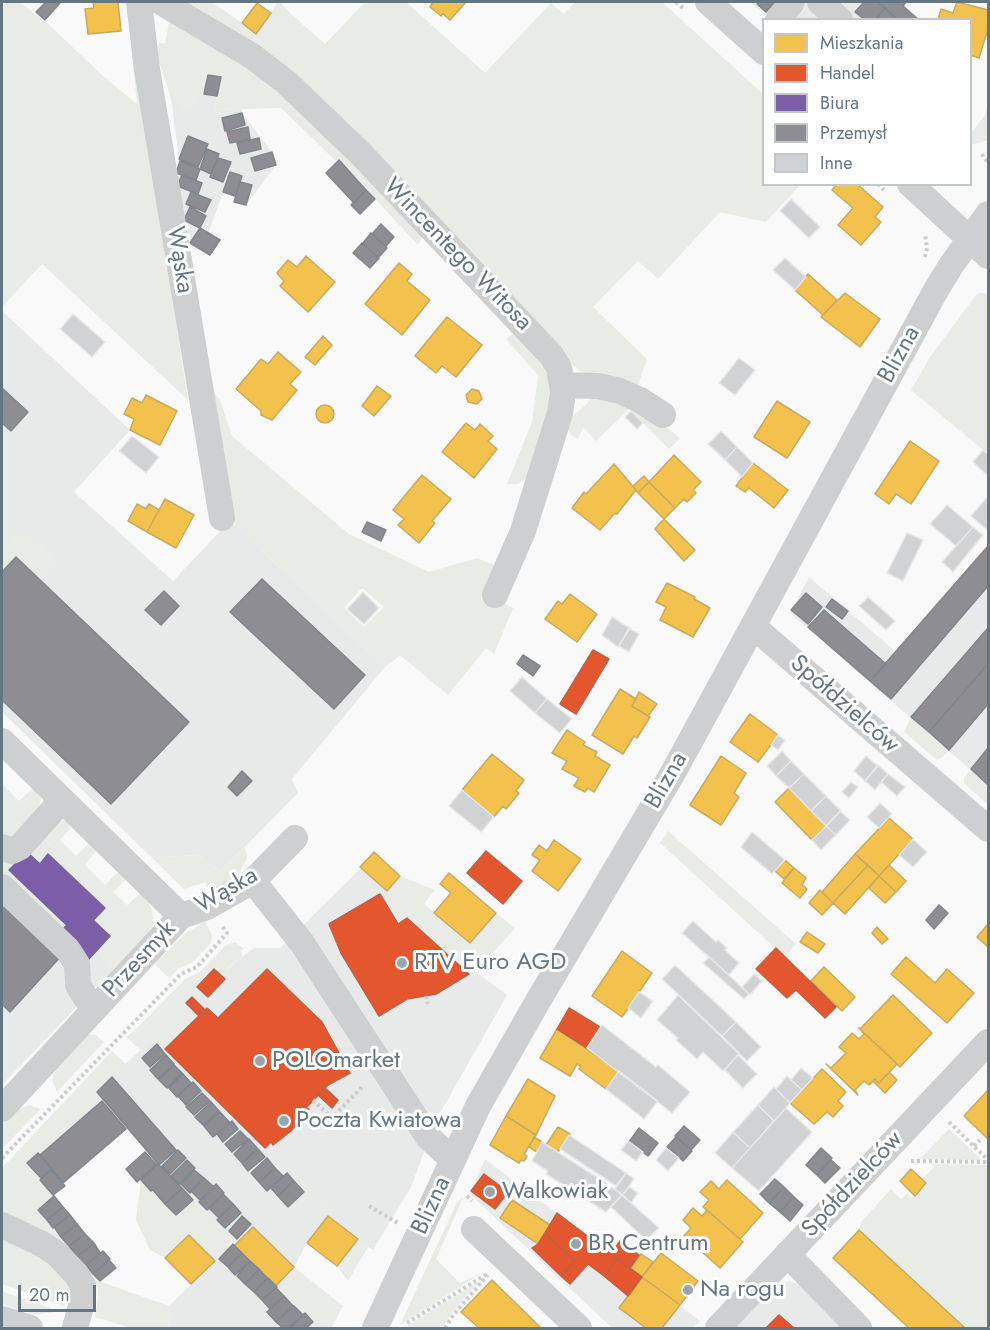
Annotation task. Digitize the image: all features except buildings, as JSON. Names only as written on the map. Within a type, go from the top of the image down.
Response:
[{"type":"street","name":"Wąska","points":[[139,2],[147,69],[222,518]]},
{"type":"street","name":"Wincentego Witosa","points":[[161,2],[252,56],[286,82],[360,154],[551,355],[559,368],[563,385],[560,413],[523,531],[495,595]]},
{"type":"street","points":[[708,2],[761,46]]},
{"type":"street","points":[[780,18],[792,2]]},
{"type":"street","points":[[820,2],[838,18]]},
{"type":"street","points":[[912,186],[988,256]]},
{"type":"street","name":"Blizna","points":[[375,1329],[478,1106],[674,771],[927,306],[988,214]]},
{"type":"street","points":[[563,385],[598,386],[620,391],[640,400],[663,415]]},
{"type":"street","name":"Spółdzielców","points":[[754,627],[988,829]]},
{"type":"street","name":"Przesmyk","points":[[2,741],[181,916],[2,1109]]},
{"type":"street","points":[[5,855],[20,847],[62,800]]},
{"type":"street","name":"Wąska","points":[[181,916],[207,907],[253,881],[295,838]]},
{"type":"street","points":[[253,881],[302,943],[428,1137],[453,1160]]},
{"type":"street","points":[[2,887],[68,950],[77,964],[78,985],[86,998],[96,1007]]},
{"type":"street","name":"Spółdzielców","points":[[718,1329],[988,1042]]},
{"type":"street","points":[[2,1225],[56,1253],[76,1274],[83,1286],[75,1329]]},
{"type":"street","points":[[474,1229],[579,1329]]},
{"type":"street","points":[[787,1254],[858,1329]]},
{"type":"street","points":[[2,1319],[30,1329]]},
{"type":"path","points":[[982,154],[988,163]]},
{"type":"path","points":[[2,1158],[181,974],[197,967],[227,933],[220,924]]},
{"type":"path","points":[[426,996],[428,1004]]},
{"type":"path","points":[[313,1100],[332,1118],[364,1085]]},
{"type":"path","points":[[949,1122],[988,1161]]},
{"type":"path","points":[[974,1146],[980,1140]]},
{"type":"path","points":[[911,1161],[988,1161]]},
{"type":"path","points":[[467,1196],[472,1201]]},
{"type":"path","points":[[369,1206],[392,1220]]},
{"type":"path","points":[[398,1329],[490,1272],[454,1314],[445,1329]]},
{"type":"shaded area","points":[[2,2],[20,2],[48,24],[103,76],[137,104],[129,19],[188,400],[42,264],[2,307]]},
{"type":"shaded area","points":[[177,2],[212,2],[256,33],[280,2],[325,44],[365,2],[406,2],[485,73],[551,3],[564,14],[575,2],[662,2],[762,93],[762,186],[799,186],[766,222],[720,212],[658,279],[638,261],[593,307],[647,359],[636,391],[595,380],[558,353],[409,189]]},
{"type":"shaded area","points":[[750,2],[878,2],[897,18],[769,18]]},
{"type":"shaded area","points":[[170,18],[222,47],[302,107],[424,234],[418,245],[339,160],[335,160],[281,108],[214,110],[221,78],[209,75],[204,94],[189,110],[171,98],[157,56],[159,43],[165,44]]},
{"type":"shaded area","points":[[208,75],[221,77],[214,110],[242,109],[242,113],[272,152],[276,165],[246,205],[234,202],[235,196],[223,193],[209,231],[220,240],[210,255],[190,243],[184,220],[176,173],[179,159],[171,98],[189,110]]},
{"type":"shaded area","points":[[988,103],[988,140],[972,145],[972,132],[985,115]]},
{"type":"shaded area","points":[[988,294],[988,454],[911,390],[930,357],[976,295]]},
{"type":"shaded area","points":[[2,311],[130,430],[74,492],[173,581],[226,525],[235,525],[385,667],[292,779],[298,793],[220,872],[198,855],[152,858],[2,712]]},
{"type":"shaded area","points":[[518,330],[548,378],[551,410],[532,474],[518,484],[507,484],[532,422],[538,375],[506,339]]},
{"type":"shaded area","points":[[209,387],[220,400],[232,436],[349,534],[429,572],[477,558],[498,567],[499,600],[513,608],[494,654],[486,648],[448,695],[400,655],[385,667],[235,525]],"holes":[[[362,588],[384,607],[364,627],[344,608]]]},
{"type":"shaded area","points":[[596,393],[648,413],[680,438],[669,449],[629,409],[596,441],[583,427],[578,439],[571,435],[567,426],[568,419],[585,406]]},
{"type":"shaded area","points":[[20,534],[29,535],[56,559],[55,567],[41,581],[16,557],[2,572],[2,550]]},
{"type":"shaded area","points":[[988,546],[988,785],[790,613],[809,577],[896,652]]},
{"type":"shaded area","points":[[911,717],[949,750],[942,757],[937,760],[904,732]]},
{"type":"shaded area","points":[[971,769],[988,785],[988,805],[964,783],[964,778]]},
{"type":"shaded area","points":[[2,784],[19,801],[32,789],[41,798],[38,809],[18,829],[20,833],[11,839],[2,829]]},
{"type":"shaded area","points":[[2,799],[144,936],[2,1085]]},
{"type":"shaded area","points":[[58,820],[70,824],[70,829],[60,840],[76,856],[88,844],[96,851],[85,865],[105,885],[117,873],[121,873],[125,881],[113,892],[127,905],[141,893],[148,899],[152,910],[151,931],[100,988],[96,987],[112,969],[95,952],[109,936],[93,920],[105,907],[48,854],[53,848],[41,836]]},
{"type":"shaded area","points":[[668,831],[796,944],[785,957],[660,843]]},
{"type":"shaded area","points":[[245,847],[247,858],[239,873],[210,891],[205,882],[184,889],[152,858],[198,855],[220,872]]},
{"type":"shaded area","points":[[361,868],[387,891],[381,895],[398,924],[407,918],[472,976],[476,972],[507,995],[436,1120],[411,1187],[373,1250],[328,1216],[307,1243],[294,1267],[276,1286],[319,1328],[168,1328],[172,1314],[169,1306],[236,1243],[193,1200],[94,1092],[153,1039],[148,1033],[214,969],[227,970],[254,948],[280,948]]},
{"type":"shaded area","points":[[400,876],[435,890],[424,904],[469,943],[496,913],[515,928],[472,976],[407,918],[398,924],[381,895]]},
{"type":"shaded area","points":[[205,921],[212,935],[211,943],[193,962],[178,969],[169,978],[156,965],[157,961],[185,934]]},
{"type":"shaded area","points":[[235,942],[244,949],[241,950],[243,962],[239,958],[227,969],[233,975],[228,980],[216,968],[214,969],[184,1000],[199,1016],[165,1049],[154,1039],[141,1050],[126,1037],[185,979],[200,972],[226,945]]},
{"type":"shaded area","points":[[88,1034],[96,1035],[104,1042],[57,1092],[52,1080],[57,1067]]},
{"type":"shaded area","points":[[112,1051],[126,1064],[94,1092],[102,1101],[28,1163],[54,1196],[38,1210],[93,1274],[93,1279],[169,1306],[172,1314],[168,1328],[131,1328],[95,1317],[98,1288],[94,1280],[70,1288],[70,1296],[64,1306],[2,1284],[2,1168]]},
{"type":"shaded area","points":[[29,1105],[41,1109],[2,1149],[2,1125],[16,1110]]},
{"type":"shaded area","points":[[949,1129],[982,1160],[920,1159]]},
{"type":"shaded area","points":[[267,1146],[370,1247],[348,1281],[337,1266],[357,1239],[326,1215],[330,1212],[265,1148]]},
{"type":"shaded area","points":[[485,1159],[700,1321],[693,1328],[612,1328],[470,1194]]},
{"type":"shaded area","points":[[932,1164],[988,1165],[988,1328],[965,1328],[859,1230],[861,1222],[891,1189],[901,1199],[907,1194],[912,1198],[926,1184],[921,1180],[934,1167]]},
{"type":"shaded area","points":[[141,1180],[176,1215],[193,1200],[233,1240],[228,1244],[230,1247],[215,1261],[189,1235],[165,1258],[150,1250],[136,1220]]},
{"type":"shaded area","points":[[463,1198],[436,1259],[460,1283],[482,1273],[400,1325],[457,1202]]},
{"type":"shaded area","points":[[294,1267],[343,1306],[331,1328],[319,1328],[276,1286]]},
{"type":"shaded area","points":[[480,1281],[452,1312],[442,1328],[404,1328]]},
{"type":"shaded area","points":[[789,1281],[803,1288],[843,1328],[736,1328],[776,1286]]},
{"type":"shaded area","points":[[2,1291],[59,1311],[35,1315],[2,1304]]},
{"type":"place","name":"RTV Euro AGD","points":[[402,963]]},
{"type":"place","name":"POLOmarket","points":[[260,1061]]},
{"type":"place","name":"Poczta Kwiatowa","points":[[284,1121]]},
{"type":"place","name":"Walkowiak","points":[[490,1192]]},
{"type":"place","name":"BR Centrum","points":[[576,1244]]},
{"type":"place","name":"Na rogu","points":[[688,1290]]}]
